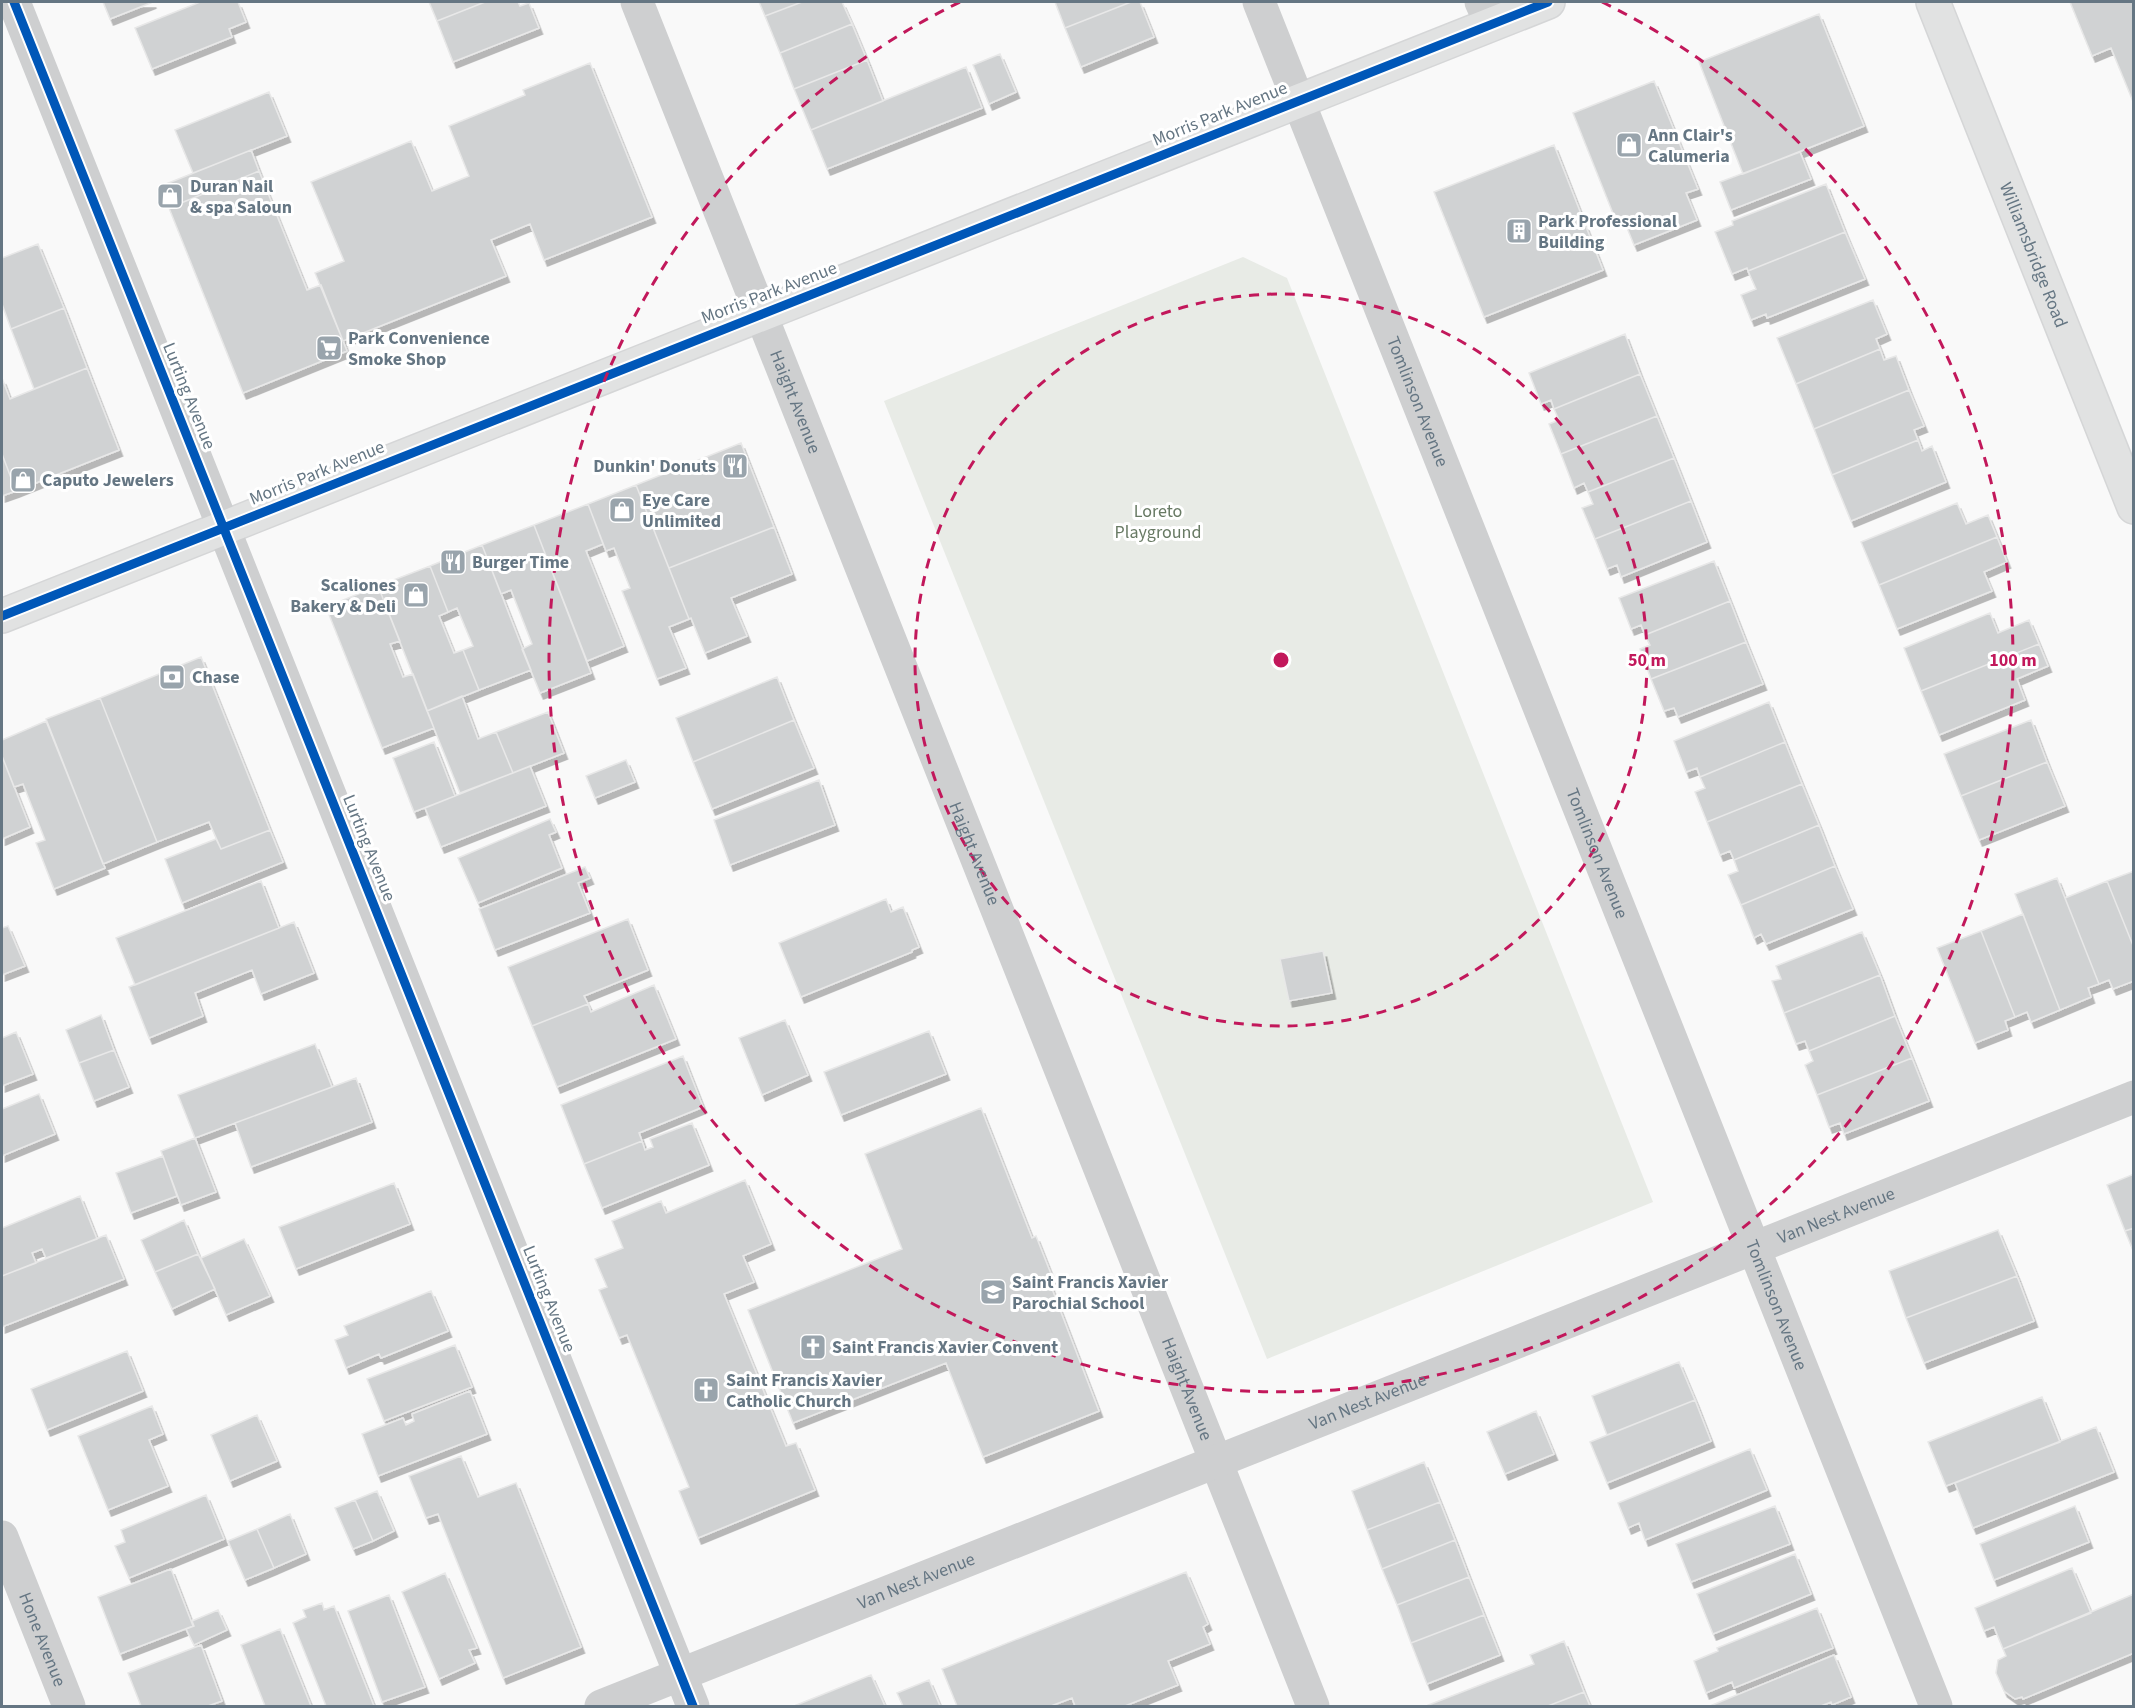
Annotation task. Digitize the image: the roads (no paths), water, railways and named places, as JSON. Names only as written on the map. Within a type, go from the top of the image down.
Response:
[{"type":"main road","name":"Morris Park Avenue","points":[[2,616],[1299,100],[1486,13],[1548,2]]},
{"type":"main road","name":"Williamsbridge Road","points":[[1933,2],[2133,507]]},
{"type":"street","name":"Lurting Avenue","points":[[14,2],[693,1707]]},
{"type":"street","name":"Haight Avenue","points":[[637,2],[1313,1707]]},
{"type":"street","name":"Tomlinson Avenue","points":[[1259,2],[1936,1707]]},
{"type":"street","name":"Van Nest Avenue","points":[[601,1707],[2133,1097]]},
{"type":"street","name":"Hone Avenue","points":[[2,1537],[69,1707]]},
{"type":"place","name":"Ann Clair's Calumeria","points":[[1629,145]]},
{"type":"place","name":"Duran Nail & spa Saloun","points":[[170,196]]},
{"type":"place","name":"Park Professional Building","points":[[1519,231]]},
{"type":"place","name":"Park Convenience Smoke Shop","points":[[329,348]]},
{"type":"place","name":"Dunkin' Donuts","points":[[735,466]]},
{"type":"place","name":"Caputo Jewelers","points":[[23,480]]},
{"type":"place","name":"Eye Care Unlimited","points":[[622,510]]},
{"type":"place","name":"Burger Time","points":[[453,562]]},
{"type":"place","name":"Scaliones Bakery & Deli","points":[[416,595]]},
{"type":"place","name":"Chase","points":[[172,677]]},
{"type":"place","name":"Saint Francis Xavier Parochial School","points":[[993,1292]]},
{"type":"place","name":"Saint Francis Xavier Convent","points":[[813,1347]]},
{"type":"place","name":"Saint Francis Xavier Catholic Church","points":[[706,1390]]},
{"type":"park label","name":"Loreto Playground","points":[[1158,521]]}]
